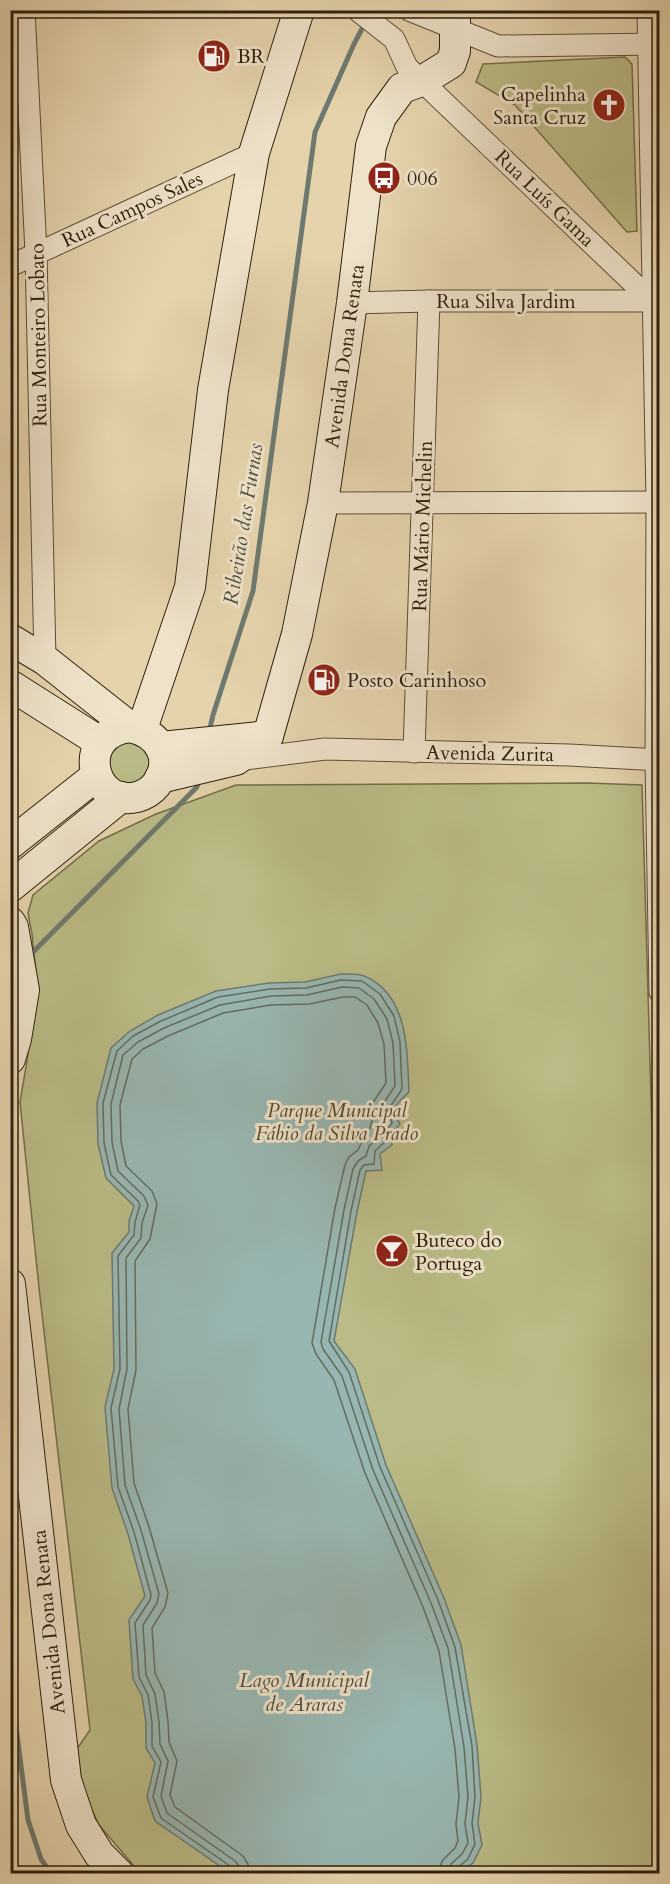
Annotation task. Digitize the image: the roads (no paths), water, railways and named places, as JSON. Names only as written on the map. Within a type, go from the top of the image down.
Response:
[{"type":"main road","points":[[144,735],[190,587],[213,390],[254,153],[299,10]]},
{"type":"main road","name":"Avenida Dona Renata","points":[[268,736],[297,634],[324,503],[371,146],[381,117],[402,88],[422,81],[451,63],[454,51],[455,19]]},
{"type":"main road","points":[[10,639],[45,660],[144,735],[164,757],[164,768],[154,788],[144,795],[133,798],[121,797],[111,793],[102,785],[96,776],[94,764],[95,753],[100,742],[108,734],[119,729],[144,735],[268,736]]},
{"type":"main road","points":[[41,705],[45,660]]},
{"type":"main road","points":[[10,685],[100,742]]},
{"type":"main road","points":[[160,778],[236,760],[268,736]]},
{"type":"main road","points":[[10,844],[96,776]]},
{"type":"main road","points":[[10,887],[121,797]]},
{"type":"main road","points":[[10,1059],[16,1039],[24,990],[12,924]]},
{"type":"main road","name":"Avenida Dona Renata","points":[[10,1284],[21,1482],[66,1780],[81,1825],[99,1854],[119,1874]]},
{"type":"street","name":"Rua Monteiro Lobato","points":[[24,10],[36,253],[45,660]]},
{"type":"street","name":"Rua Luís Gama","points":[[357,10],[394,39],[407,67],[656,301]]},
{"type":"street","points":[[648,10],[654,44],[660,992]]},
{"type":"street","points":[[411,12],[455,19],[498,46],[654,44]]},
{"type":"street","name":"Rua Campos Sales","points":[[10,266],[254,153]]},
{"type":"street","name":"Rua Mário Michelin","points":[[414,752],[429,301]]},
{"type":"street","name":"Rua Silva Jardim","points":[[352,303],[656,301]]},
{"type":"street","points":[[324,503],[658,502]]},
{"type":"street","name":"Avenida Zurita","points":[[268,736],[325,749]]},
{"type":"street","name":"Avenida Zurita","points":[[236,760],[325,749],[569,755],[658,760]]},
{"type":"water","name":"Lago Municipal de Araras","points":[[341,974],[364,976],[379,985],[390,996],[403,1026],[406,1042],[409,1092],[393,1112],[400,1124],[391,1134],[392,1145],[380,1154],[382,1170],[366,1171],[334,1341],[355,1369],[386,1465],[444,1598],[461,1645],[477,1745],[481,1797],[478,1823],[482,1845],[473,1863],[458,1873],[230,1873],[155,1821],[147,1797],[155,1763],[146,1748],[146,1723],[142,1696],[133,1679],[129,1620],[145,1596],[128,1534],[112,1488],[105,1407],[114,1369],[112,1253],[129,1232],[129,1221],[134,1206],[106,1178],[98,1144],[97,1103],[111,1048],[130,1031],[158,1015],[216,991],[269,983],[305,982]]},
{"type":"waterway","name":"Ribeirão das Furnas","points":[[209,732],[253,591],[315,132],[365,23]]},
{"type":"waterway","name":"Ribeirão das Furnas","points":[[27,958],[197,787],[199,779]]},
{"type":"waterway","name":"Ribeirão das Furnas","points":[[10,1680],[28,1820],[41,1859],[51,1874]]},
{"type":"place","name":"BR","points":[[214,56]]},
{"type":"place","name":"Capelinha Santa Cruz","points":[[609,105]]},
{"type":"place","name":"006","points":[[384,178]]},
{"type":"place","name":"Posto Carinhoso","points":[[324,680]]},
{"type":"place","name":"Buteco do Portuga","points":[[392,1251]]},
{"type":"park label","name":"Parque Municipal Fábio da Silva Prado","points":[[337,1122]]}]
